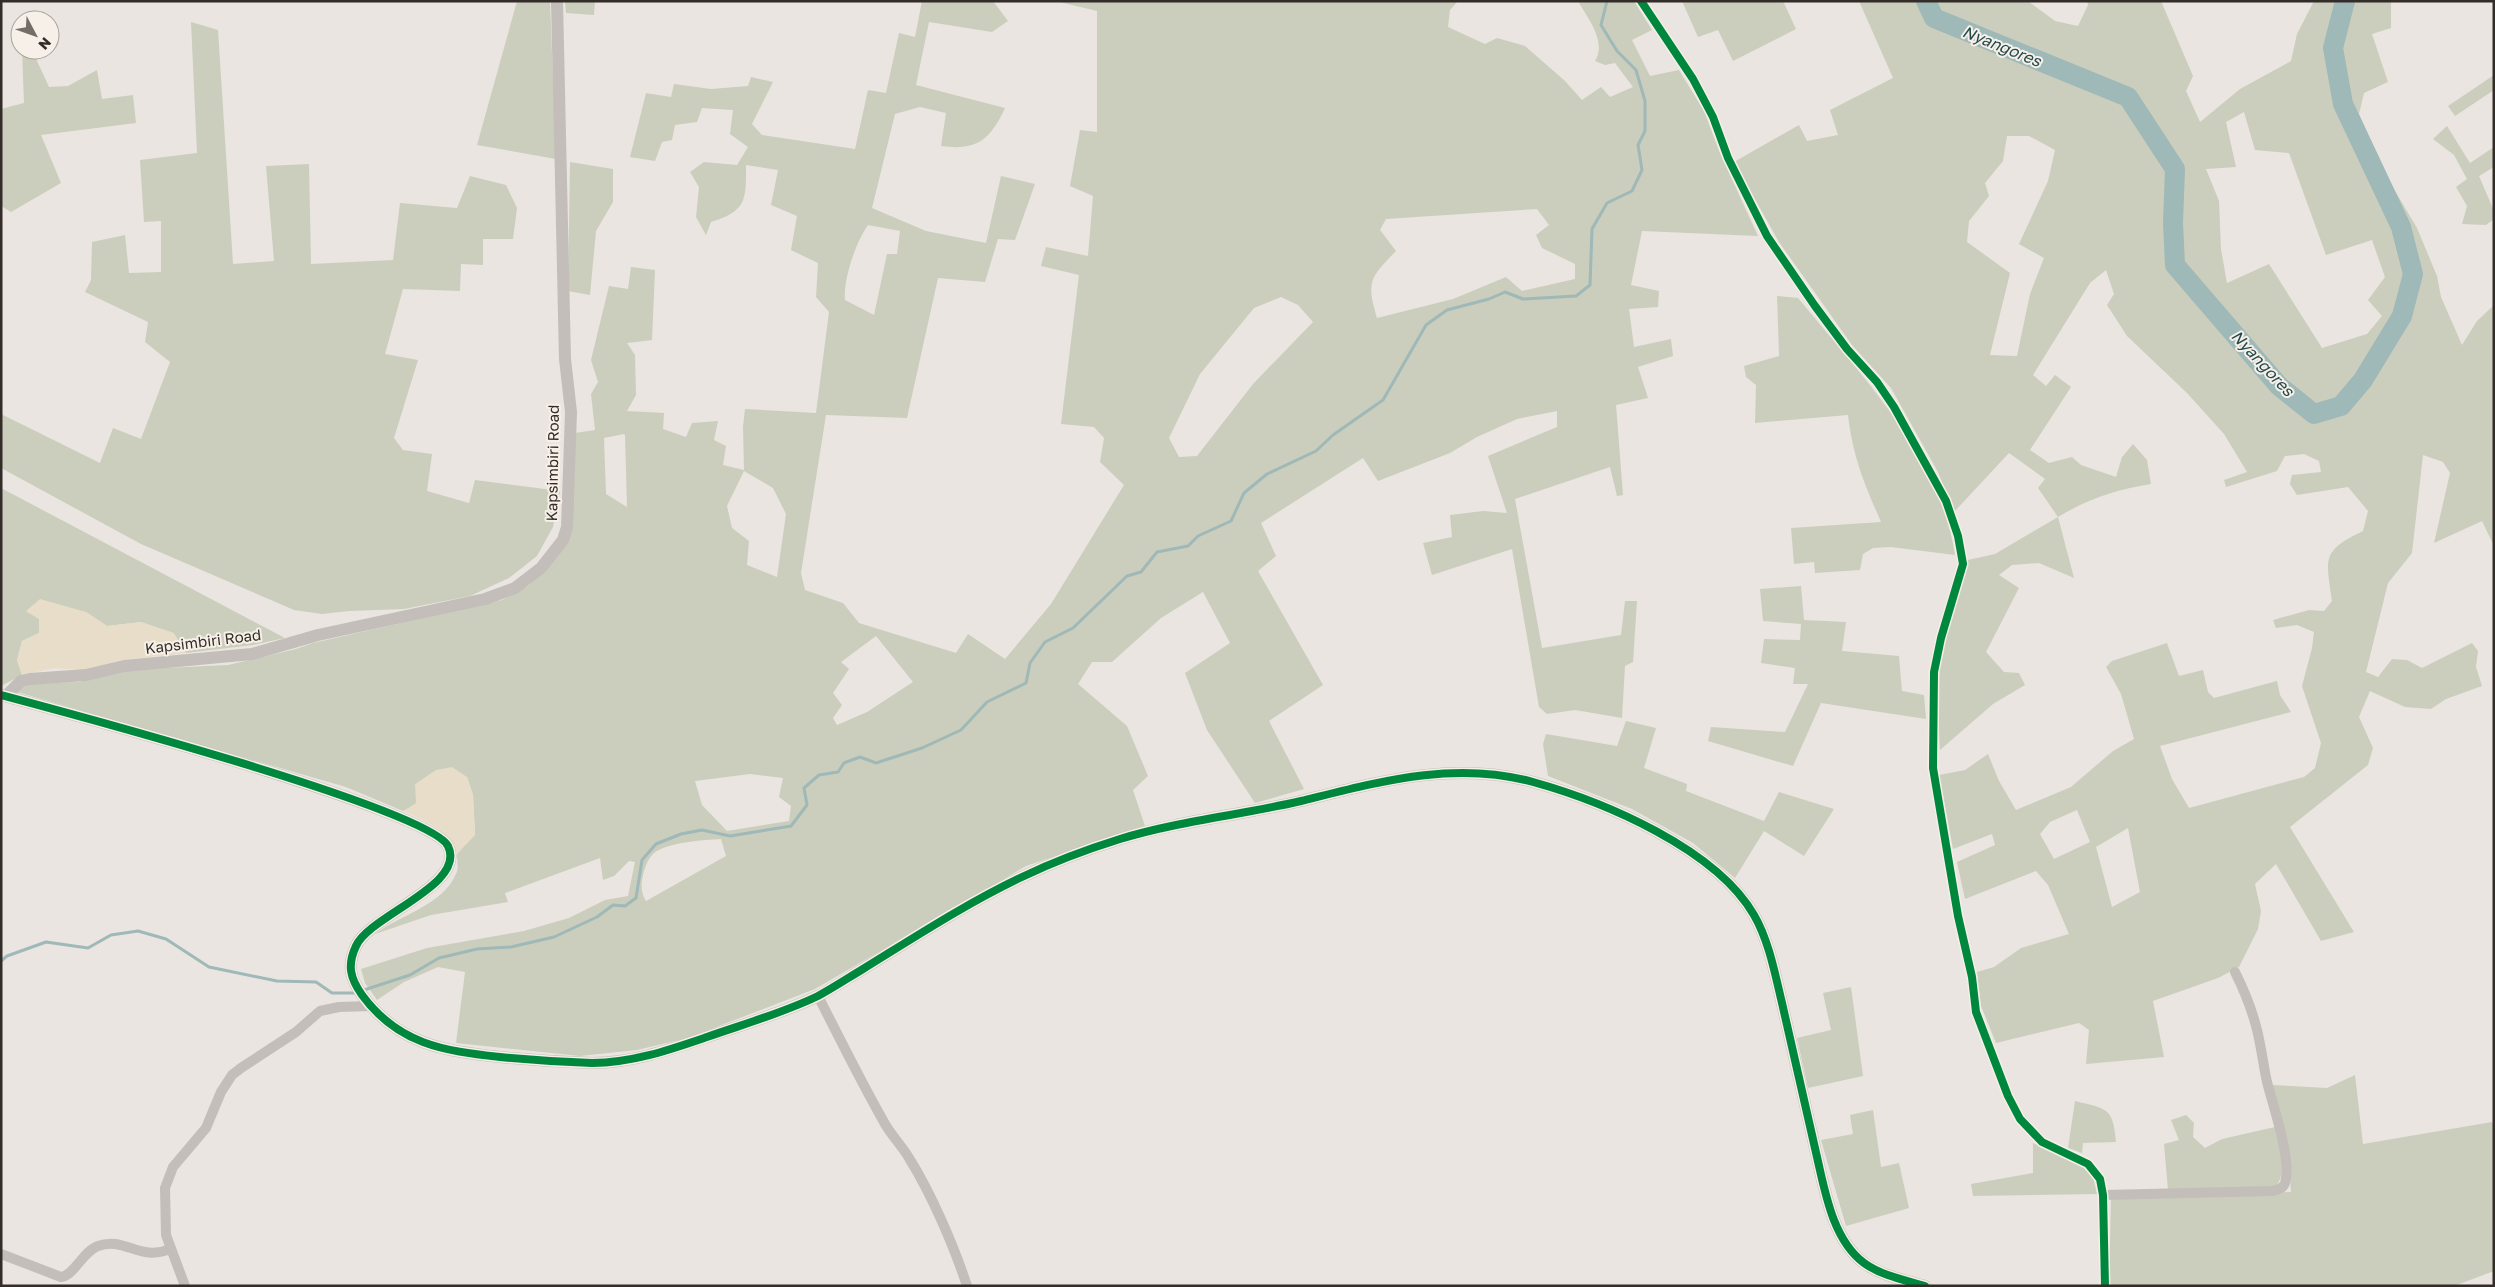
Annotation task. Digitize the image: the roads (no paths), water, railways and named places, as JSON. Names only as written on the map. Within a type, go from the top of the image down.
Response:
[{"type":"street","name":"Kapsimbiri Road","points":[[4,696],[21,681],[30,679],[86,675],[124,666],[252,654],[318,635],[460,606],[515,588],[541,568],[555,552],[563,540],[567,527],[571,412],[565,359],[557,1]]},
{"type":"street","points":[[1641,1],[1692,79],[1713,117],[1728,158],[1767,236],[1815,306],[1847,349],[1877,382],[1894,407],[1946,501],[1958,536],[1963,564],[1941,638],[1934,672],[1932,768],[1958,916],[1972,976],[1976,1012],[2008,1096],[2020,1119],[2042,1142],[2088,1164],[2100,1179],[2103,1195],[2105,1286]]},
{"type":"street","points":[[4,696],[310,784],[374,805],[438,836],[447,844],[450,851],[444,873],[436,884],[373,926],[363,935],[353,955],[350,972],[364,997],[392,1025],[416,1041],[435,1048],[458,1053],[538,1060],[601,1063],[631,1060],[662,1053],[818,996],[1026,875],[1120,839],[1291,803],[1375,782],[1424,773],[1494,773],[1536,783],[1599,805],[1653,829],[1698,857],[1731,885],[1743,900],[1757,920],[1773,969],[1825,1190],[1841,1236],[1853,1252],[1870,1266],[1891,1276],[1925,1286]]},
{"type":"street","points":[[2103,1195],[2273,1191],[2282,1188],[2284,1185],[2286,1175],[2281,1132],[2268,1083],[2257,1027],[2235,972]]},
{"type":"street","points":[[818,996],[869,1096],[889,1130],[909,1158],[922,1183],[961,1268],[967,1286]]},
{"type":"street","points":[[185,1286],[170,1249],[164,1221],[165,1188],[167,1178],[173,1167],[206,1128],[221,1092],[232,1075],[296,1032],[320,1011],[339,1008],[364,997]]},
{"type":"street","points":[[1,1254],[61,1277],[69,1275],[87,1252],[106,1243],[116,1244],[144,1254],[161,1253],[170,1249]]},
{"type":"waterway","points":[[364,990],[410,975],[439,958],[477,949],[511,947],[554,937],[597,917],[613,905],[625,906],[636,898],[642,860],[656,844],[681,834],[702,830],[730,836],[791,826],[807,805],[804,788],[819,775],[838,772],[844,763],[860,757],[876,763],[922,748],[961,730],[987,702],[1026,683],[1030,663],[1045,642],[1073,628],[1127,576],[1141,572],[1157,552],[1188,546],[1198,536],[1231,521],[1244,493],[1267,474],[1316,451],[1333,435],[1383,400],[1426,325],[1447,310],[1489,299],[1505,292],[1523,299],[1576,296],[1590,285],[1592,229],[1607,203],[1632,191],[1642,170],[1638,145],[1645,131],[1645,101],[1636,70],[1617,51],[1601,25],[1607,1]]},
{"type":"waterway","name":"Nyangores","points":[[1926,1],[1934,18],[2128,97],[2175,169],[2173,223],[2175,265],[2279,386],[2314,414],[2341,406],[2363,380],[2402,316],[2413,274],[2401,227],[2343,104],[2333,48],[2345,1]]},
{"type":"waterway","points":[[1,961],[7,956],[46,942],[88,948],[111,935],[138,931],[166,939],[209,967],[277,981],[316,982],[332,993],[355,993]]}]
